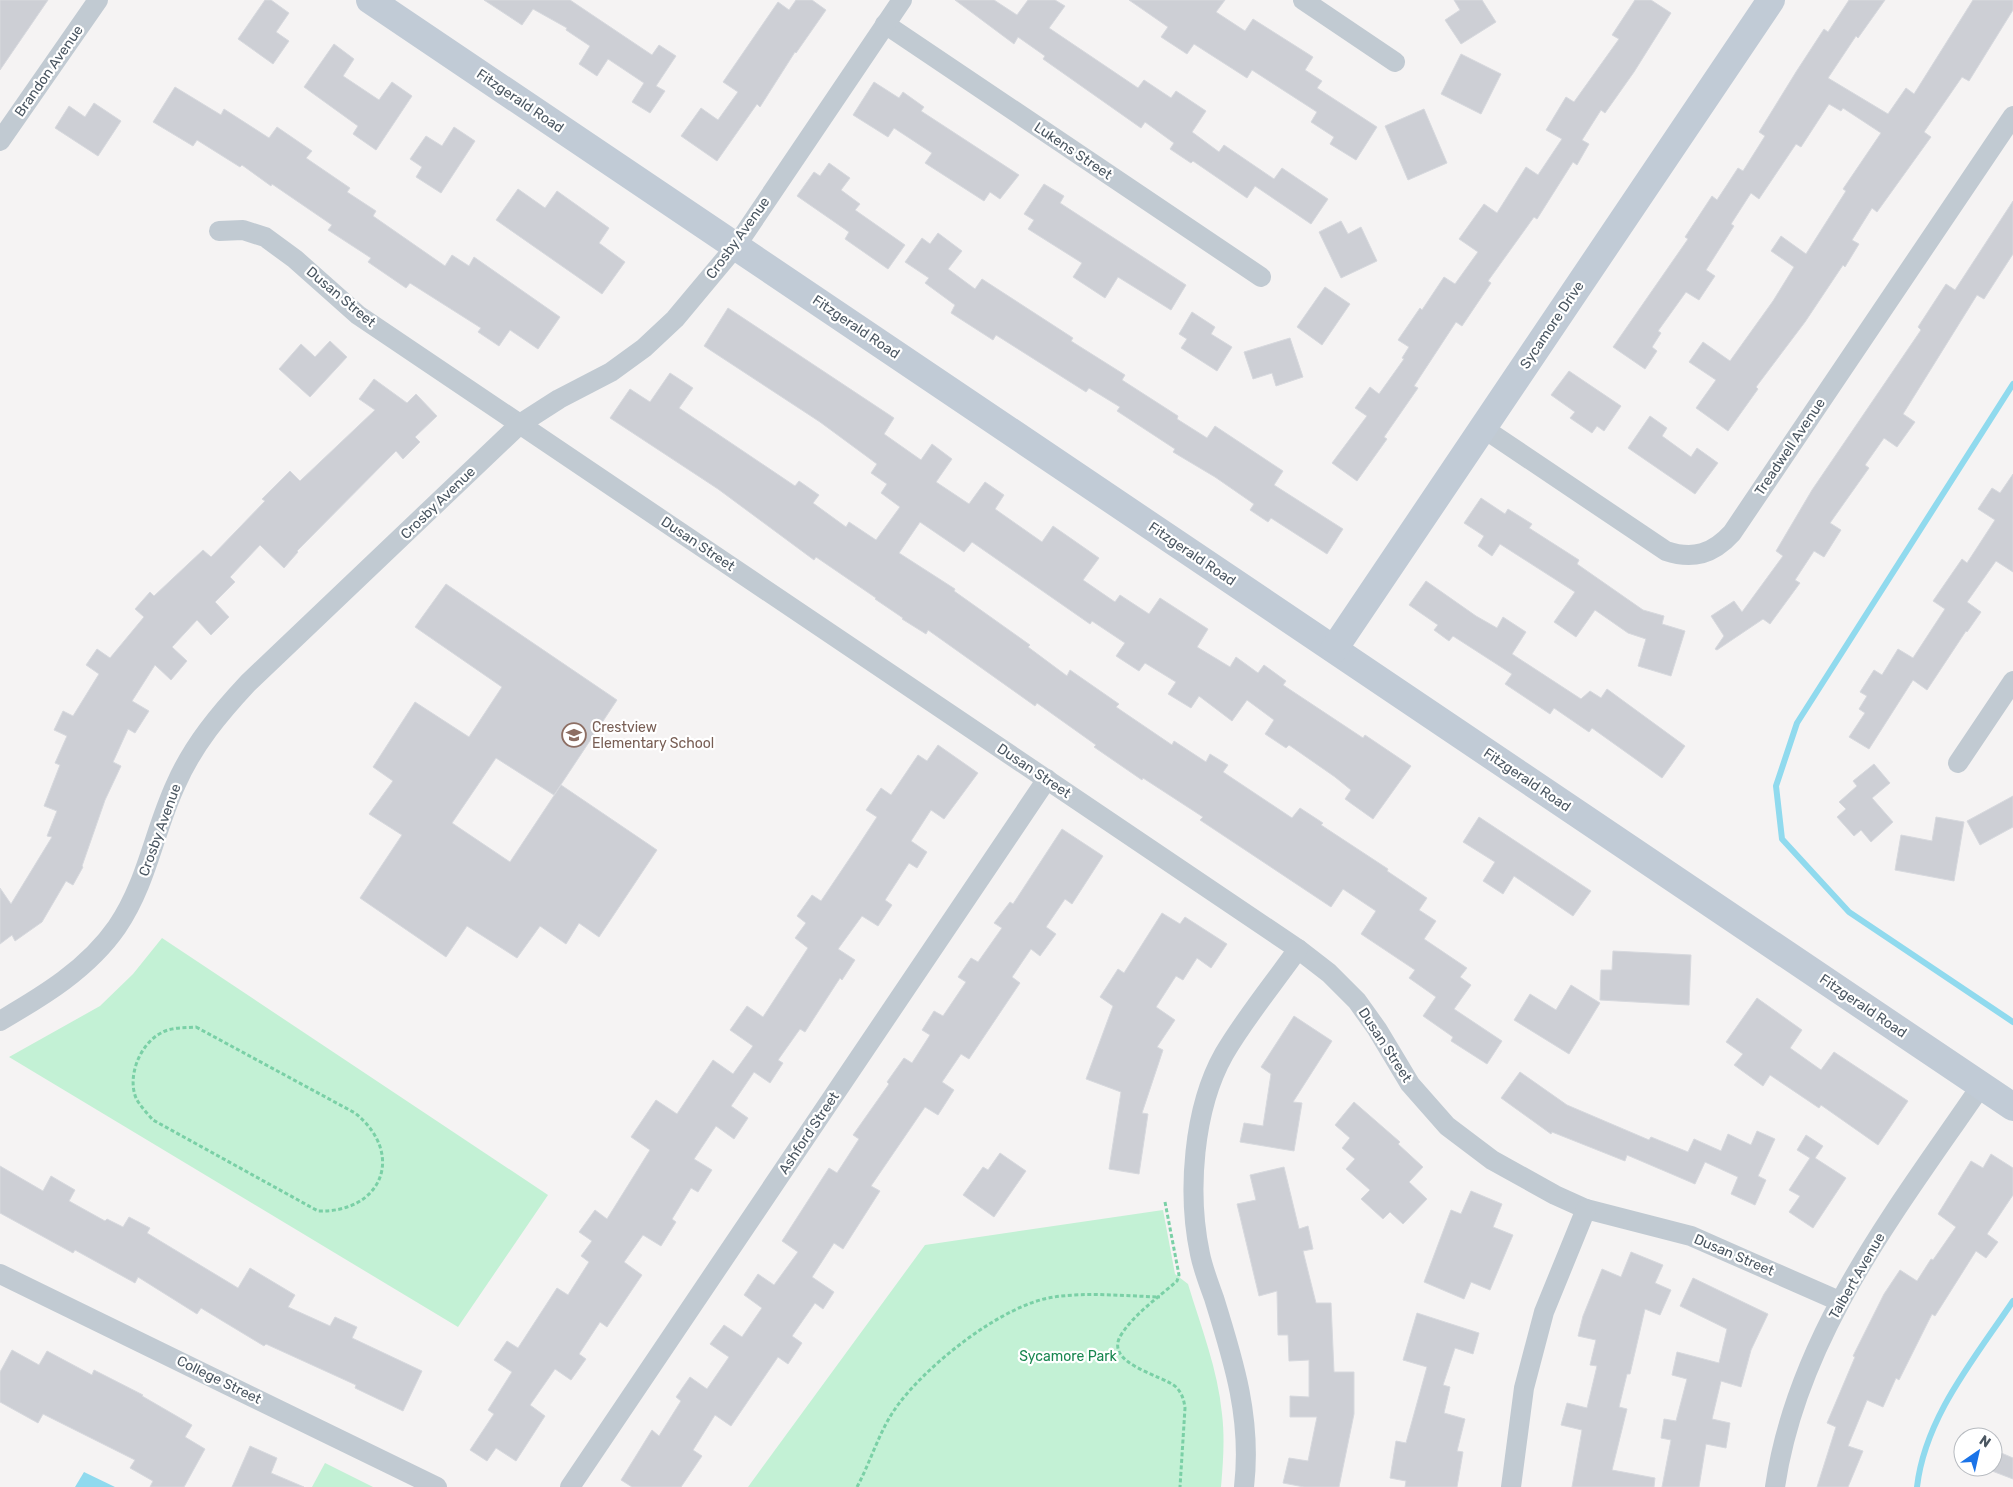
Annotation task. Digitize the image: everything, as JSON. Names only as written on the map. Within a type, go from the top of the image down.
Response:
[{"type":"main road","name":"Fitzgerald Road","points":[[370,0],[2013,1107]]},
{"type":"main road","name":"Sycamore Drive","points":[[1334,649],[1771,0]]},
{"type":"street","name":"Brandon Avenue","points":[[0,142],[98,0]]},
{"type":"street","name":"Crosby Avenue","points":[[0,1021],[48,994],[93,956],[116,928],[132,903],[145,873],[160,822],[176,783],[198,744],[222,711],[248,683],[520,424],[559,399],[611,372],[644,348],[676,319],[736,246],[902,0]]},
{"type":"street","points":[[1303,0],[1395,62]]},
{"type":"street","name":"Lukens Street","points":[[885,24],[1261,277]]},
{"type":"street","name":"Treadwell Avenue","points":[[1483,428],[1666,551],[1695,556],[1708,553],[1722,544],[1732,533],[2013,116]]},
{"type":"street","name":"Dusan Street","points":[[218,231],[243,230],[265,237],[294,259],[358,315],[1298,949],[1329,973],[1356,1001],[1377,1029],[1410,1084],[1447,1126],[1492,1160],[1555,1195],[1586,1209],[1691,1236],[1839,1300]]},
{"type":"street","points":[[1958,763],[2013,680]]},
{"type":"street","name":"Ashford Street","points":[[570,1487],[1047,779]]},
{"type":"street","points":[[1244,1487],[1246,1427],[1236,1370],[1200,1254],[1193,1187],[1200,1121],[1211,1086],[1224,1055],[1298,949]]},
{"type":"street","name":"Talbert Avenue","points":[[1775,1487],[1784,1441],[1804,1379],[1839,1300],[1868,1253],[1981,1086]]},
{"type":"street","points":[[1511,1487],[1524,1388],[1544,1312],[1586,1209]]},
{"type":"street","name":"College Street","points":[[0,1274],[437,1487]]},
{"type":"path","points":[[178,1028],[196,1028],[226,1042],[356,1113],[370,1124],[378,1137],[382,1152],[382,1168],[377,1184],[360,1203],[335,1212],[318,1211],[153,1120],[136,1097],[134,1069],[148,1042],[161,1032],[178,1028]]},
{"type":"path","points":[[1165,1202],[1179,1275],[1178,1281],[1160,1296],[1120,1336],[1119,1347],[1121,1355],[1129,1364],[1170,1382],[1183,1397],[1185,1408],[1180,1487]]},
{"type":"path","points":[[858,1487],[892,1413],[907,1393],[953,1350],[985,1327],[1010,1312],[1052,1297],[1160,1296]]},
{"type":"green space","points":[[162,938],[548,1195],[458,1327],[9,1057],[100,1006],[133,974]]},
{"type":"green space","name":"Sycamore Park","points":[[1163,1210],[1175,1274],[1188,1284],[1217,1381],[1223,1433],[1221,1487],[748,1487],[925,1245]]},
{"type":"green space","points":[[325,1463],[373,1487],[312,1487]]},
{"type":"water","points":[[84,1472],[115,1487],[75,1487]]},
{"type":"building","points":[[0,0],[48,0],[0,70]]},
{"type":"building","points":[[265,0],[271,0],[289,13],[276,32],[289,41],[273,64],[238,39]]},
{"type":"building","points":[[484,0],[570,0],[652,55],[659,45],[676,56],[656,86],[665,91],[650,113],[632,102],[644,83],[608,59],[597,76],[579,64],[590,46],[566,30],[567,28],[533,9],[522,25]]},
{"type":"building","points":[[796,0],[812,0],[826,10],[795,52],[760,107],[757,104],[717,161],[681,136],[701,108],[718,120],[738,92],[723,82],[778,2],[789,10]]},
{"type":"building","points":[[955,0],[994,0],[1017,15],[1028,0],[1055,0],[1065,6],[1049,28],[1138,88],[1144,80],[1171,98],[1176,91],[1206,111],[1192,132],[1219,152],[1224,145],[1274,179],[1282,168],[1328,199],[1311,224],[1255,186],[1247,198],[1193,161],[1191,163],[1170,149],[1174,143],[1145,122],[1141,128],[1043,59],[1045,56],[1018,37],[1014,44]]},
{"type":"building","points":[[1129,0],[1225,0],[1216,12],[1245,31],[1253,19],[1313,57],[1305,70],[1322,81],[1317,88],[1377,127],[1356,160],[1330,144],[1334,137],[1311,122],[1317,112],[1252,70],[1247,78],[1194,44],[1187,54],[1161,37],[1168,27]]},
{"type":"building","points":[[1454,0],[1482,0],[1496,22],[1461,44],[1445,20],[1460,10]]},
{"type":"building","points":[[1635,0],[1651,0],[1671,13],[1634,72],[1605,113],[1601,110],[1582,140],[1589,144],[1577,165],[1573,162],[1537,219],[1534,217],[1488,281],[1491,283],[1462,326],[1456,322],[1414,386],[1418,388],[1384,437],[1387,439],[1357,481],[1332,463],[1367,416],[1355,408],[1370,387],[1379,394],[1404,359],[1402,358],[1409,347],[1398,340],[1420,308],[1422,310],[1444,277],[1455,284],[1478,252],[1459,239],[1484,204],[1497,213],[1526,167],[1538,175],[1562,139],[1546,130],[1566,97],[1574,102],[1619,39],[1612,35]]},
{"type":"building","points":[[1849,0],[1885,0],[1858,38],[1856,36],[1828,78],[1888,114],[1906,88],[1914,94],[1973,0],[2013,0],[2013,10],[1969,81],[1962,77],[1924,132],[1931,137],[1877,212],[1872,208],[1852,240],[1859,244],[1845,267],[1843,265],[1805,322],[1756,387],[1758,389],[1728,431],[1696,408],[1716,380],[1689,362],[1703,342],[1730,361],[1773,301],[1794,267],[1771,251],[1781,236],[1806,254],[1846,191],[1843,189],[1881,133],[1843,108],[1841,111],[1829,104],[1801,147],[1796,144],[1759,199],[1751,193],[1731,224],[1734,226],[1706,270],[1715,276],[1699,300],[1686,292],[1658,331],[1661,333],[1652,347],[1657,351],[1645,369],[1613,347],[1688,239],[1685,237],[1712,196],[1717,200],[1738,168],[1743,171],[1765,136],[1759,132],[1796,72],[1824,29],[1828,32]]},
{"type":"building","points":[[334,44],[354,59],[343,76],[379,100],[392,82],[412,96],[376,150],[353,134],[358,126],[304,87]]},
{"type":"building","points":[[1461,54],[1501,74],[1481,114],[1441,94]]},
{"type":"building","points":[[874,82],[899,98],[903,92],[924,107],[921,111],[1019,175],[1000,199],[990,192],[984,201],[925,163],[932,153],[894,128],[888,137],[853,115]]},
{"type":"building","points":[[175,87],[221,115],[224,109],[269,138],[277,127],[312,151],[306,158],[350,188],[347,192],[376,211],[373,216],[445,266],[452,255],[469,266],[474,257],[560,317],[538,349],[510,330],[499,346],[478,332],[481,328],[410,283],[406,288],[368,262],[371,258],[328,230],[332,225],[272,184],[271,186],[242,165],[240,167],[197,140],[193,146],[153,122]]},
{"type":"building","points":[[94,103],[121,121],[98,156],[55,128],[69,106],[85,117]]},
{"type":"building","points":[[1424,109],[1447,163],[1408,180],[1385,126]]},
{"type":"building","points":[[454,127],[475,141],[441,193],[416,177],[422,167],[410,159],[426,136],[442,146]]},
{"type":"building","points":[[829,163],[850,178],[841,190],[860,204],[855,210],[905,245],[888,269],[845,239],[849,232],[797,196],[814,172],[820,176]]},
{"type":"building","points":[[1044,184],[1064,196],[1060,203],[1186,285],[1171,310],[1118,277],[1105,298],[1073,277],[1082,263],[1028,229],[1034,220],[1024,214]]},
{"type":"building","points":[[518,189],[545,208],[557,191],[609,228],[599,243],[625,262],[602,294],[496,220]]},
{"type":"building","points":[[2013,201],[2013,254],[1984,299],[1977,295],[1903,414],[1915,422],[1897,447],[1884,438],[1865,465],[1869,468],[1830,523],[1841,530],[1824,557],[1814,551],[1795,580],[1800,583],[1770,624],[1763,619],[1717,650],[1715,649],[1724,636],[1711,616],[1734,601],[1742,612],[1783,556],[1776,551],[1812,490],[1921,330],[1918,327],[1946,284],[1955,290]]},
{"type":"building","points":[[1341,221],[1348,234],[1361,227],[1377,261],[1341,278],[1319,232]]},
{"type":"building","points":[[938,233],[962,251],[948,269],[975,289],[982,279],[1073,338],[1071,341],[1125,375],[1122,380],[1178,416],[1177,419],[1207,438],[1215,426],[1283,471],[1274,485],[1343,529],[1327,554],[1271,518],[1268,522],[1250,510],[1254,504],[1215,477],[1173,452],[1175,449],[1117,411],[1120,407],[1089,388],[1086,392],[996,335],[993,340],[951,313],[955,305],[925,283],[929,278],[905,262],[922,238],[930,244]]},
{"type":"building","points":[[1325,287],[1350,304],[1322,345],[1297,327]]},
{"type":"building","points":[[728,308],[894,418],[884,434],[921,460],[932,444],[952,459],[936,482],[969,504],[985,482],[1004,495],[995,509],[1042,542],[1053,526],[1099,558],[1083,580],[1115,602],[1120,595],[1149,614],[1160,598],[1208,629],[1197,647],[1230,667],[1236,657],[1258,673],[1264,665],[1286,681],[1283,685],[1363,738],[1365,735],[1411,766],[1373,819],[1345,799],[1351,790],[1335,777],[1289,745],[1286,748],[1265,734],[1274,720],[1247,700],[1232,721],[1199,696],[1191,708],[1168,694],[1176,682],[1145,663],[1139,671],[1116,656],[1125,643],[1092,621],[1090,624],[972,542],[964,552],[920,522],[899,553],[955,589],[954,591],[1030,645],[1028,647],[1067,676],[1070,670],[1119,704],[1116,707],[1172,745],[1174,741],[1206,762],[1210,754],[1228,765],[1223,772],[1292,818],[1300,808],[1323,823],[1321,825],[1388,869],[1387,871],[1427,898],[1419,910],[1436,921],[1424,939],[1467,968],[1460,977],[1471,985],[1454,1009],[1502,1041],[1487,1064],[1451,1041],[1453,1037],[1423,1016],[1436,997],[1409,978],[1415,970],[1361,934],[1376,911],[1343,889],[1331,907],[1200,820],[1203,817],[1143,778],[1142,780],[1094,747],[1096,745],[1037,703],[1035,706],[928,630],[926,634],[902,619],[876,598],[816,557],[814,560],[718,489],[610,418],[630,389],[650,402],[670,373],[693,388],[679,408],[795,486],[799,481],[819,495],[813,503],[846,527],[849,522],[876,540],[900,507],[881,493],[887,484],[871,473],[877,464],[820,422],[704,346]]},
{"type":"building","points":[[1192,312],[1215,327],[1211,334],[1232,347],[1217,371],[1181,348],[1187,339],[1179,334]]},
{"type":"building","points":[[1290,338],[1303,377],[1276,386],[1272,373],[1253,379],[1244,352]]},
{"type":"building","points":[[330,341],[347,357],[310,397],[279,369],[301,344],[315,357]]},
{"type":"building","points":[[1569,371],[1621,406],[1604,431],[1597,426],[1592,433],[1570,418],[1575,412],[1551,395]]},
{"type":"building","points":[[374,379],[407,403],[416,394],[437,416],[415,437],[420,442],[403,459],[396,451],[297,551],[284,568],[260,545],[230,577],[235,582],[215,602],[229,617],[211,635],[197,620],[172,647],[187,661],[171,680],[155,665],[132,701],[149,711],[135,733],[128,729],[113,762],[121,766],[105,800],[83,867],[73,885],[66,881],[42,922],[15,941],[12,935],[0,944],[0,888],[11,904],[52,837],[47,836],[57,811],[44,806],[60,765],[55,763],[67,736],[54,730],[63,711],[73,716],[99,674],[86,665],[97,649],[110,658],[144,617],[135,609],[150,592],[154,596],[203,550],[211,557],[265,501],[262,499],[290,471],[300,481],[375,410],[359,399]]},
{"type":"building","points":[[1650,416],[1667,428],[1662,436],[1691,457],[1697,448],[1718,463],[1695,494],[1628,448]]},
{"type":"building","points":[[2013,474],[2013,572],[1996,561],[1967,602],[1981,612],[1966,631],[1927,690],[1913,680],[1869,749],[1849,737],[1865,713],[1859,709],[1867,696],[1860,692],[1874,670],[1882,675],[1898,649],[1913,658],[1945,609],[1933,601],[1962,559],[1967,563],[1995,520],[1978,509],[1992,488],[2000,493]]},
{"type":"building","points":[[1481,498],[1505,514],[1508,509],[1532,524],[1529,528],[1579,560],[1577,564],[1643,610],[1664,616],[1662,624],[1685,631],[1671,676],[1638,666],[1646,639],[1628,633],[1595,610],[1576,637],[1554,622],[1575,592],[1500,544],[1492,556],[1478,546],[1484,536],[1464,523]]},
{"type":"building","points":[[1426,581],[1476,616],[1497,628],[1503,617],[1526,632],[1512,654],[1581,699],[1590,691],[1601,698],[1607,689],[1685,746],[1662,778],[1592,728],[1589,732],[1554,708],[1550,714],[1505,684],[1512,674],[1453,636],[1449,641],[1434,630],[1438,625],[1409,605]]},
{"type":"building","points":[[446,584],[617,700],[554,795],[496,758],[452,823],[510,862],[561,785],[657,850],[599,937],[579,923],[566,944],[540,926],[517,958],[467,926],[446,957],[360,898],[402,835],[369,814],[393,781],[373,767],[415,702],[469,737],[502,687],[415,627]]},
{"type":"building","points":[[938,745],[978,773],[944,819],[931,810],[911,841],[927,852],[917,868],[909,863],[885,900],[892,905],[878,926],[862,916],[838,949],[855,960],[842,980],[840,978],[805,1032],[800,1029],[778,1060],[783,1063],[770,1083],[754,1072],[731,1106],[748,1118],[734,1139],[716,1126],[694,1159],[712,1170],[698,1192],[691,1188],[672,1219],[676,1222],[661,1246],[643,1235],[624,1262],[642,1275],[607,1327],[600,1322],[579,1354],[586,1359],[571,1380],[555,1369],[530,1405],[545,1416],[516,1461],[496,1448],[487,1461],[470,1450],[494,1414],[488,1410],[512,1372],[494,1360],[507,1341],[518,1348],[557,1288],[568,1295],[589,1262],[581,1256],[592,1241],[579,1232],[595,1210],[607,1219],[650,1150],[631,1137],[656,1100],[677,1114],[713,1060],[733,1074],[753,1046],[730,1030],[747,1006],[763,1017],[808,948],[795,938],[806,923],[797,916],[812,895],[821,901],[877,817],[866,810],[881,788],[891,795],[918,755],[927,761]]},
{"type":"building","points":[[1874,764],[1890,783],[1872,798],[1893,822],[1871,842],[1861,830],[1854,836],[1837,817],[1846,809],[1839,802],[1857,786],[1853,781]]},
{"type":"building","points":[[2013,796],[2013,827],[1980,845],[1967,821]]},
{"type":"building","points":[[1479,817],[1591,891],[1573,916],[1514,876],[1503,894],[1483,881],[1495,862],[1463,842]]},
{"type":"building","points":[[1936,817],[1964,822],[1954,881],[1895,870],[1901,835],[1932,841]]},
{"type":"building","points":[[1062,829],[1103,856],[1072,904],[1065,899],[1046,927],[1056,934],[1040,956],[1031,949],[1012,977],[1020,983],[969,1059],[961,1054],[942,1082],[954,1090],[938,1115],[925,1107],[871,1186],[880,1191],[843,1249],[834,1243],[812,1277],[834,1292],[823,1309],[815,1303],[792,1336],[802,1343],[788,1364],[778,1357],[731,1426],[715,1415],[693,1450],[702,1456],[681,1487],[632,1487],[621,1480],[652,1430],[659,1436],[681,1401],[676,1397],[690,1377],[707,1389],[729,1357],[710,1344],[724,1325],[742,1337],[762,1308],[744,1295],[758,1274],[774,1285],[798,1252],[782,1241],[829,1168],[837,1173],[859,1139],[853,1135],[889,1084],[887,1082],[904,1058],[912,1063],[930,1035],[922,1030],[934,1011],[943,1016],[966,982],[958,977],[971,958],[978,962],[1002,928],[994,923],[1010,902],[1013,904]]},
{"type":"building","points":[[1162,913],[1180,924],[1185,917],[1227,944],[1211,968],[1197,958],[1183,980],[1176,976],[1156,1007],[1175,1020],[1157,1047],[1163,1050],[1142,1113],[1148,1114],[1139,1174],[1109,1169],[1121,1092],[1086,1079],[1113,1006],[1100,997],[1118,969],[1124,973]]},
{"type":"building","points":[[1613,951],[1691,955],[1689,1005],[1600,1000],[1601,970],[1612,970]]},
{"type":"building","points":[[1571,985],[1600,1003],[1569,1054],[1514,1020],[1530,994],[1556,1010]]},
{"type":"building","points":[[1757,998],[1802,1030],[1790,1048],[1821,1070],[1834,1052],[1908,1101],[1878,1145],[1821,1105],[1819,1108],[1770,1075],[1763,1086],[1734,1065],[1743,1054],[1726,1042]]},
{"type":"building","points":[[1294,1016],[1332,1041],[1293,1102],[1302,1103],[1294,1151],[1240,1142],[1244,1123],[1263,1126],[1271,1074],[1261,1067]]},
{"type":"building","points":[[1520,1072],[1567,1105],[1649,1140],[1651,1137],[1688,1152],[1694,1139],[1721,1151],[1728,1134],[1751,1145],[1757,1131],[1775,1139],[1758,1176],[1766,1180],[1755,1205],[1731,1194],[1738,1177],[1705,1162],[1695,1184],[1627,1155],[1625,1161],[1552,1132],[1551,1134],[1501,1098]]},
{"type":"building","points":[[1354,1102],[1400,1142],[1398,1144],[1423,1167],[1409,1182],[1427,1199],[1403,1224],[1390,1212],[1383,1219],[1361,1199],[1370,1190],[1346,1169],[1355,1159],[1342,1148],[1350,1138],[1335,1125]]},
{"type":"building","points":[[1806,1135],[1823,1146],[1815,1158],[1846,1178],[1813,1228],[1789,1212],[1800,1196],[1789,1190],[1810,1158],[1797,1150]]},
{"type":"building","points":[[1000,1153],[1026,1171],[994,1217],[963,1195],[983,1167],[988,1170]]},
{"type":"building","points":[[1991,1154],[2013,1168],[2013,1195],[1987,1234],[1998,1242],[1986,1258],[1976,1251],[1935,1316],[1932,1314],[1899,1380],[1896,1378],[1883,1407],[1867,1400],[1848,1446],[1863,1451],[1848,1487],[1817,1487],[1836,1427],[1827,1423],[1855,1357],[1853,1356],[1884,1294],[1900,1270],[1917,1281],[1931,1259],[1933,1260],[1956,1227],[1938,1214],[1971,1161],[1983,1168]]},
{"type":"building","points":[[0,1166],[43,1191],[51,1176],[75,1190],[69,1201],[105,1221],[107,1219],[123,1227],[129,1217],[150,1228],[147,1233],[238,1288],[250,1268],[295,1295],[288,1307],[330,1326],[335,1317],[357,1327],[352,1338],[422,1371],[403,1411],[355,1388],[356,1385],[266,1344],[264,1346],[201,1308],[197,1314],[138,1277],[135,1283],[75,1250],[73,1253],[0,1213]]},
{"type":"building","points":[[1284,1167],[1299,1229],[1308,1226],[1313,1249],[1303,1251],[1316,1303],[1331,1303],[1334,1372],[1354,1372],[1354,1414],[1339,1487],[1304,1487],[1283,1483],[1289,1458],[1308,1461],[1317,1417],[1290,1417],[1290,1396],[1309,1397],[1309,1360],[1289,1361],[1288,1335],[1278,1335],[1277,1291],[1259,1296],[1237,1204],[1256,1200],[1250,1175]]},
{"type":"building","points":[[1471,1191],[1502,1204],[1493,1227],[1513,1235],[1490,1290],[1471,1282],[1464,1299],[1424,1282],[1451,1210],[1461,1214]]},
{"type":"building","points":[[1631,1252],[1663,1265],[1655,1283],[1671,1290],[1660,1315],[1645,1309],[1630,1374],[1627,1374],[1619,1407],[1627,1409],[1612,1470],[1655,1478],[1654,1487],[1572,1487],[1582,1430],[1561,1425],[1567,1403],[1587,1408],[1597,1366],[1590,1365],[1596,1340],[1578,1336],[1583,1316],[1602,1269],[1621,1277]]},
{"type":"building","points":[[1693,1278],[1768,1314],[1751,1350],[1741,1387],[1721,1381],[1712,1419],[1730,1423],[1726,1448],[1706,1444],[1699,1487],[1662,1487],[1671,1440],[1661,1438],[1664,1419],[1676,1421],[1687,1379],[1672,1375],[1677,1352],[1719,1363],[1727,1329],[1680,1306]]},
{"type":"building","points":[[1417,1313],[1479,1333],[1473,1354],[1455,1348],[1443,1385],[1450,1387],[1444,1413],[1465,1419],[1457,1451],[1463,1452],[1457,1487],[1405,1487],[1406,1481],[1390,1478],[1396,1441],[1406,1443],[1427,1367],[1403,1360]]},
{"type":"building","points":[[12,1350],[39,1365],[47,1351],[92,1375],[94,1370],[143,1395],[192,1425],[185,1437],[205,1449],[184,1487],[150,1487],[153,1481],[130,1468],[135,1460],[43,1414],[38,1423],[0,1402],[0,1372]]},
{"type":"building","points":[[250,1446],[277,1458],[271,1473],[304,1487],[232,1487]]},
{"type":"building","points":[[2003,1454],[2013,1458],[2013,1479],[2003,1475]]},
{"type":"waterway","points":[[2013,384],[1797,723],[1776,786],[1782,839],[1849,912],[2013,1022]]},
{"type":"waterway","points":[[1917,1487],[1922,1461],[1930,1436],[1941,1412],[1968,1366],[2013,1301]]},
{"type":"place","name":"Crestview Elementary School","points":[[574,735]]}]
